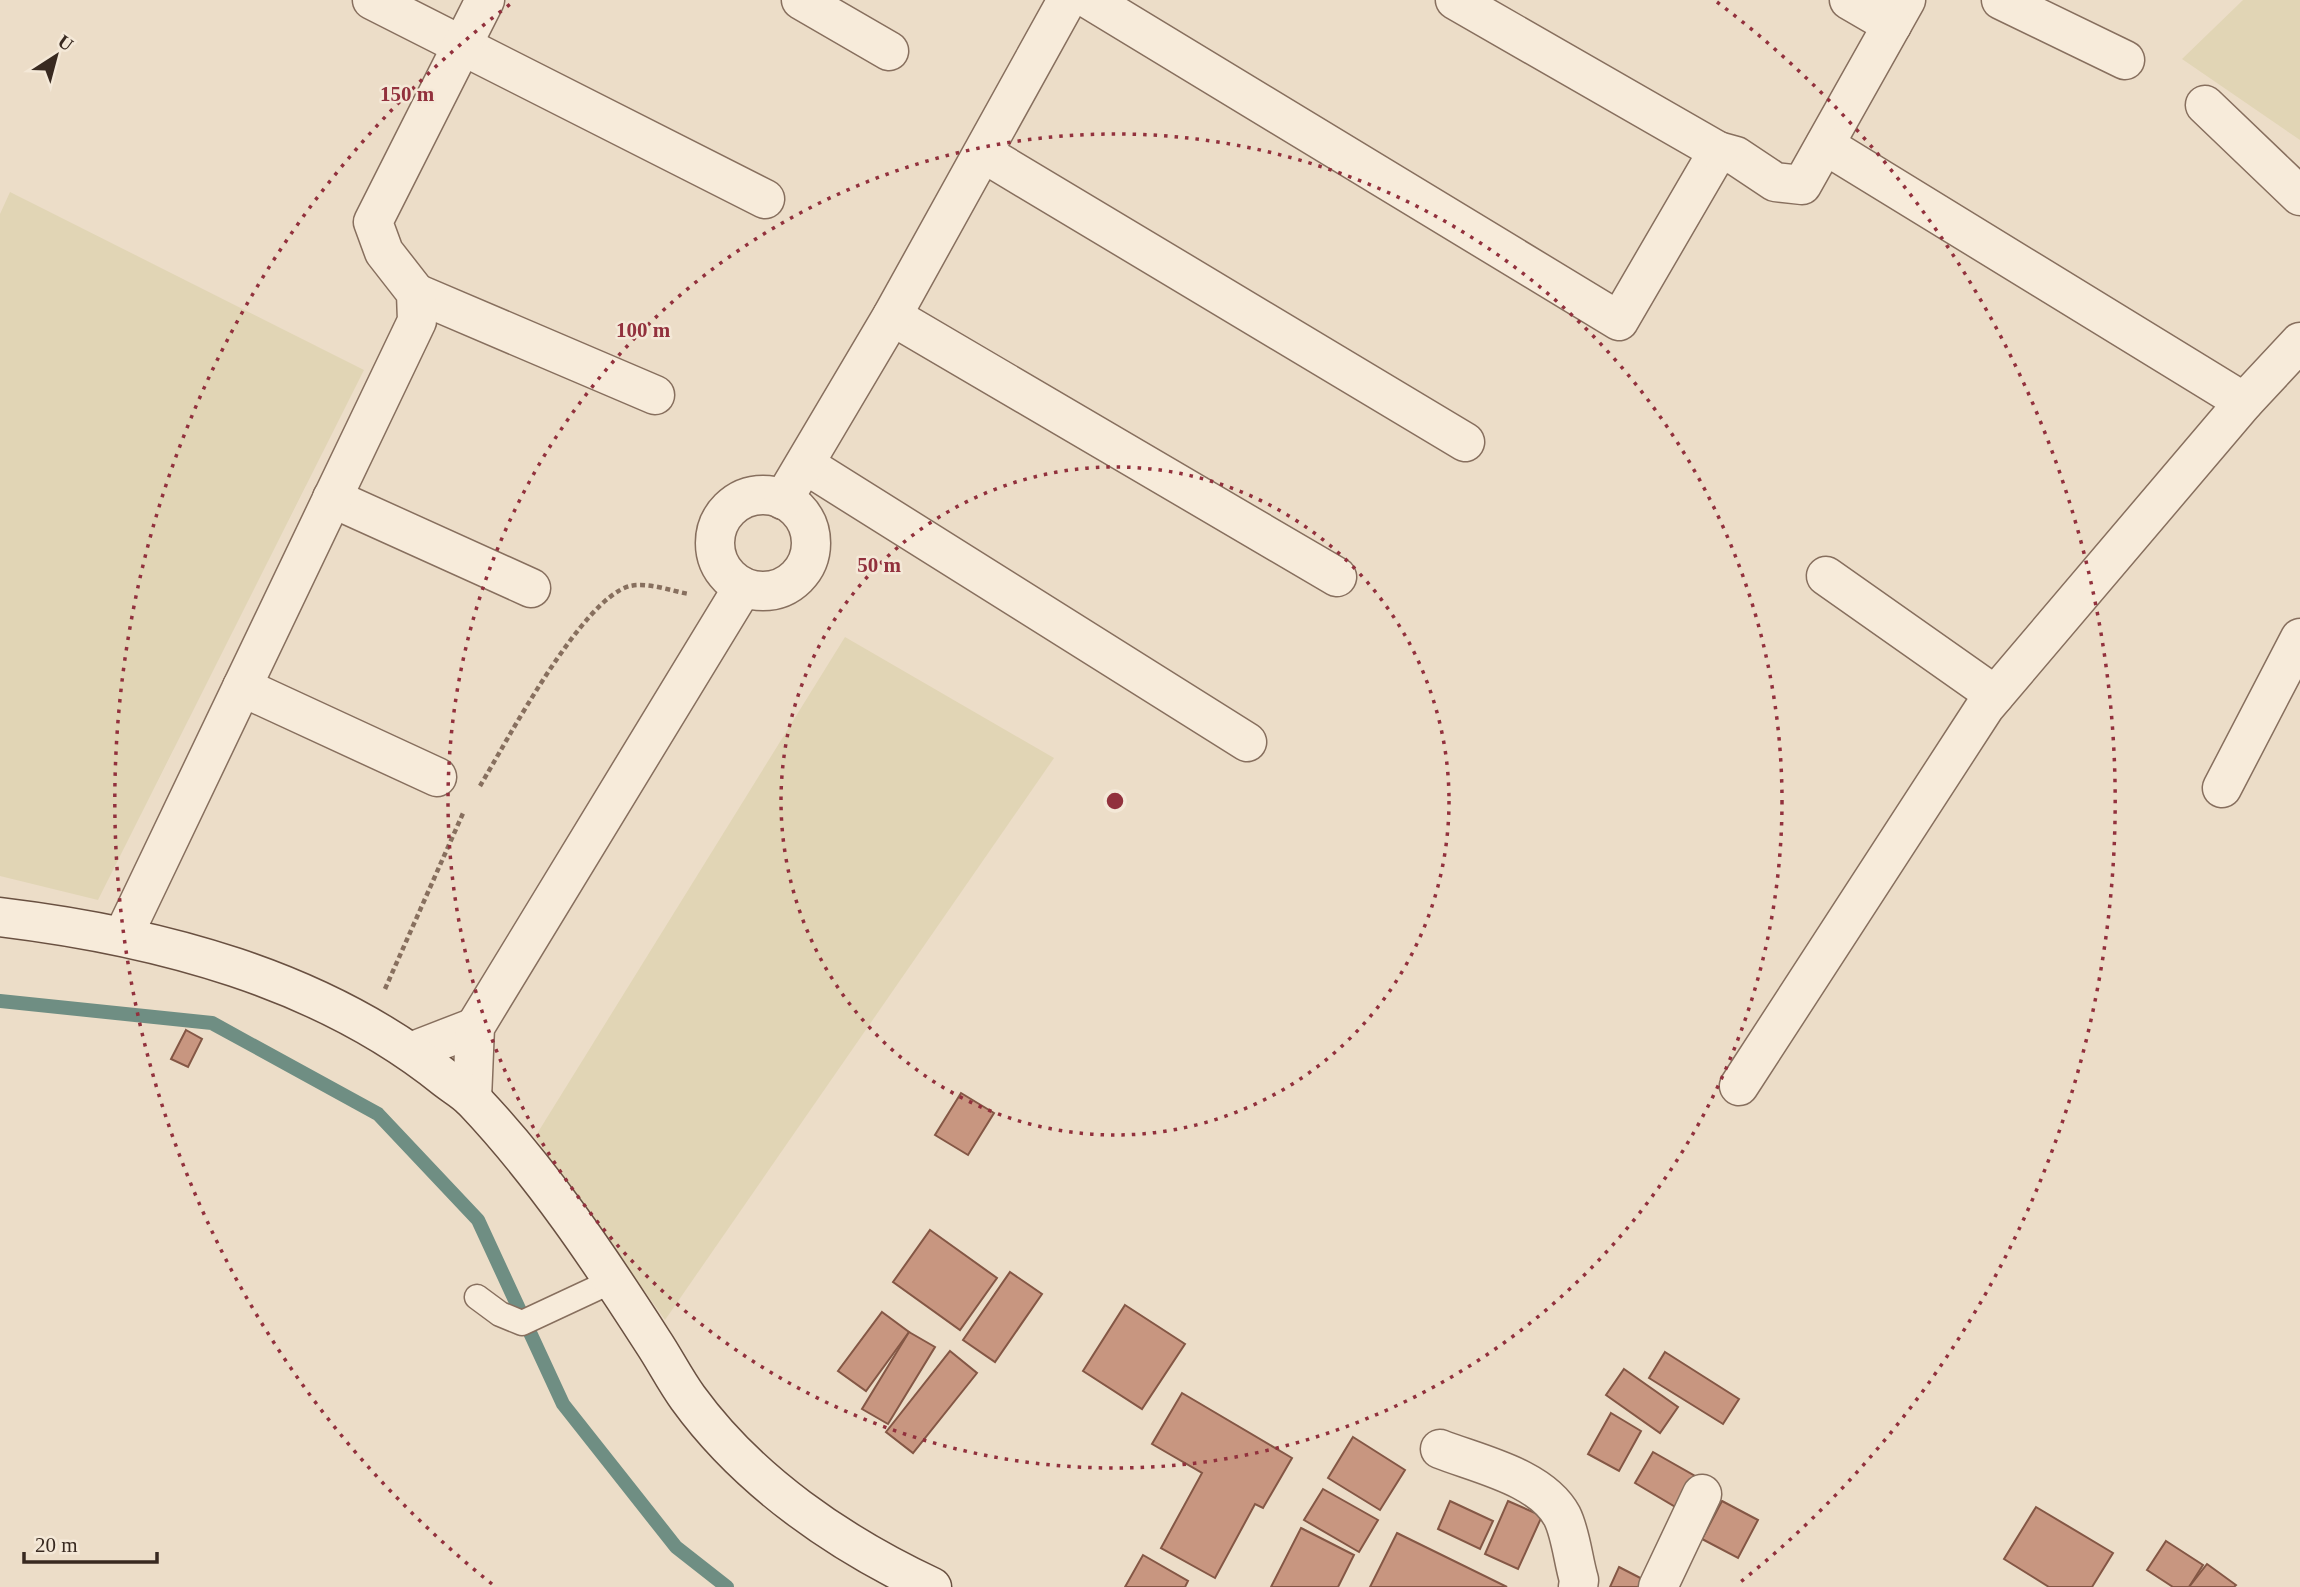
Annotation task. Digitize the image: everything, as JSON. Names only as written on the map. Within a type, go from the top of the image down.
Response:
[{"type":"street","points":[[372,0],[765,199]]},
{"type":"street","points":[[485,0],[373,222],[384,252],[416,293],[655,395]]},
{"type":"street","points":[[801,0],[889,51]]},
{"type":"street","points":[[783,500],[892,316],[1068,0]]},
{"type":"street","points":[[1090,0],[1619,321],[1718,151]]},
{"type":"street","points":[[1455,0],[1718,151],[1736,156],[1775,182],[1802,185],[1899,12],[1849,0]]},
{"type":"street","points":[[2001,0],[2125,60]]},
{"type":"street","points":[[2205,105],[2300,196]]},
{"type":"street","points":[[1825,145],[2245,402]]},
{"type":"street","points":[[983,153],[1465,442]]},
{"type":"street","points":[[123,936],[417,321],[416,293]]},
{"type":"street","points":[[892,316],[1338,577]]},
{"type":"street","points":[[1739,1086],[1994,695],[2245,402],[2300,342]]},
{"type":"street","points":[[806,465],[1247,742]]},
{"type":"street","points":[[767,495],[783,500],[797,509],[806,523],[811,539],[810,556],[803,571],[790,583],[776,589],[759,591],[740,584],[729,577],[719,563],[715,547],[716,531],[723,516],[735,503],[750,497],[767,495]]},
{"type":"street","points":[[332,498],[531,588]]},
{"type":"street","points":[[1826,576],[1994,695]]},
{"type":"street","points":[[472,1099],[475,1027],[740,584]]},
{"type":"street","points":[[2222,788],[2300,638]]},
{"type":"street","points":[[242,687],[437,777]]},
{"type":"street","points":[[0,918],[123,936],[233,968],[306,993],[413,1051],[472,1099],[550,1189],[597,1288],[688,1398],[762,1478],[849,1543],[932,1587]]},
{"type":"street","points":[[413,1051],[475,1027]]},
{"type":"street","points":[[1440,1449],[1520,1481],[1547,1497],[1563,1517],[1579,1580],[1577,1587]]},
{"type":"street","points":[[1658,1587],[1702,1494]]},
{"type":"lane","points":[[477,1297],[500,1314],[522,1323],[597,1288]]},
{"type":"path","points":[[476,792],[556,662],[602,602],[630,586],[643,585],[691,594],[713,592],[740,584]]},
{"type":"path","points":[[369,1026],[417,910],[468,804]]},
{"type":"shaded area","points":[[2243,0],[2300,0],[2300,140],[2182,59]]},
{"type":"shaded area","points":[[10,192],[364,370],[98,900],[0,876],[0,214]]},
{"type":"shaded area","points":[[845,637],[1054,758],[665,1320],[535,1137]]},
{"type":"building","points":[[186,1030],[202,1039],[188,1067],[171,1059]]},
{"type":"building","points":[[961,1093],[994,1113],[968,1155],[935,1135]]},
{"type":"building","points":[[930,1230],[997,1278],[960,1330],[893,1282]]},
{"type":"building","points":[[1010,1272],[1042,1294],[995,1362],[963,1340]]},
{"type":"building","points":[[1125,1305],[1185,1344],[1142,1409],[1083,1371]]},
{"type":"building","points":[[882,1312],[909,1332],[866,1391],[838,1371]]},
{"type":"building","points":[[909,1332],[935,1347],[888,1424],[862,1409]]},
{"type":"building","points":[[950,1351],[977,1373],[913,1453],[886,1432]]},
{"type":"building","points":[[1665,1352],[1739,1399],[1723,1424],[1649,1378]]},
{"type":"building","points":[[1624,1369],[1678,1407],[1660,1433],[1606,1395]]},
{"type":"building","points":[[1182,1393],[1292,1458],[1263,1508],[1255,1504],[1215,1578],[1161,1548],[1202,1473],[1152,1444]]},
{"type":"building","points":[[1611,1413],[1641,1431],[1619,1471],[1588,1454]]},
{"type":"building","points":[[1353,1437],[1405,1470],[1380,1510],[1328,1478]]},
{"type":"building","points":[[1653,1452],[1702,1480],[1684,1512],[1635,1483]]},
{"type":"building","points":[[1323,1489],[1378,1520],[1359,1552],[1304,1520]]},
{"type":"building","points":[[1450,1501],[1493,1521],[1480,1549],[1438,1529]]},
{"type":"building","points":[[1508,1501],[1542,1516],[1518,1569],[1485,1554]]},
{"type":"building","points":[[1722,1501],[1758,1520],[1738,1558],[1702,1539]]},
{"type":"building","points":[[2036,1507],[2113,1553],[2092,1587],[2049,1587],[2004,1559]]},
{"type":"building","points":[[1301,1528],[1354,1555],[1338,1587],[1271,1587]]},
{"type":"building","points":[[1397,1533],[1507,1587],[1370,1587]]},
{"type":"building","points":[[2166,1541],[2203,1565],[2189,1587],[2173,1587],[2147,1570]]},
{"type":"building","points":[[1143,1555],[1188,1581],[1185,1587],[1125,1587]]},
{"type":"building","points":[[2207,1564],[2236,1585],[2189,1587]]},
{"type":"building","points":[[1619,1567],[1654,1585],[1653,1587],[1610,1587]]},
{"type":"waterway","points":[[0,1001],[212,1023],[378,1114],[478,1220],[563,1404],[676,1547],[727,1587]]}]
